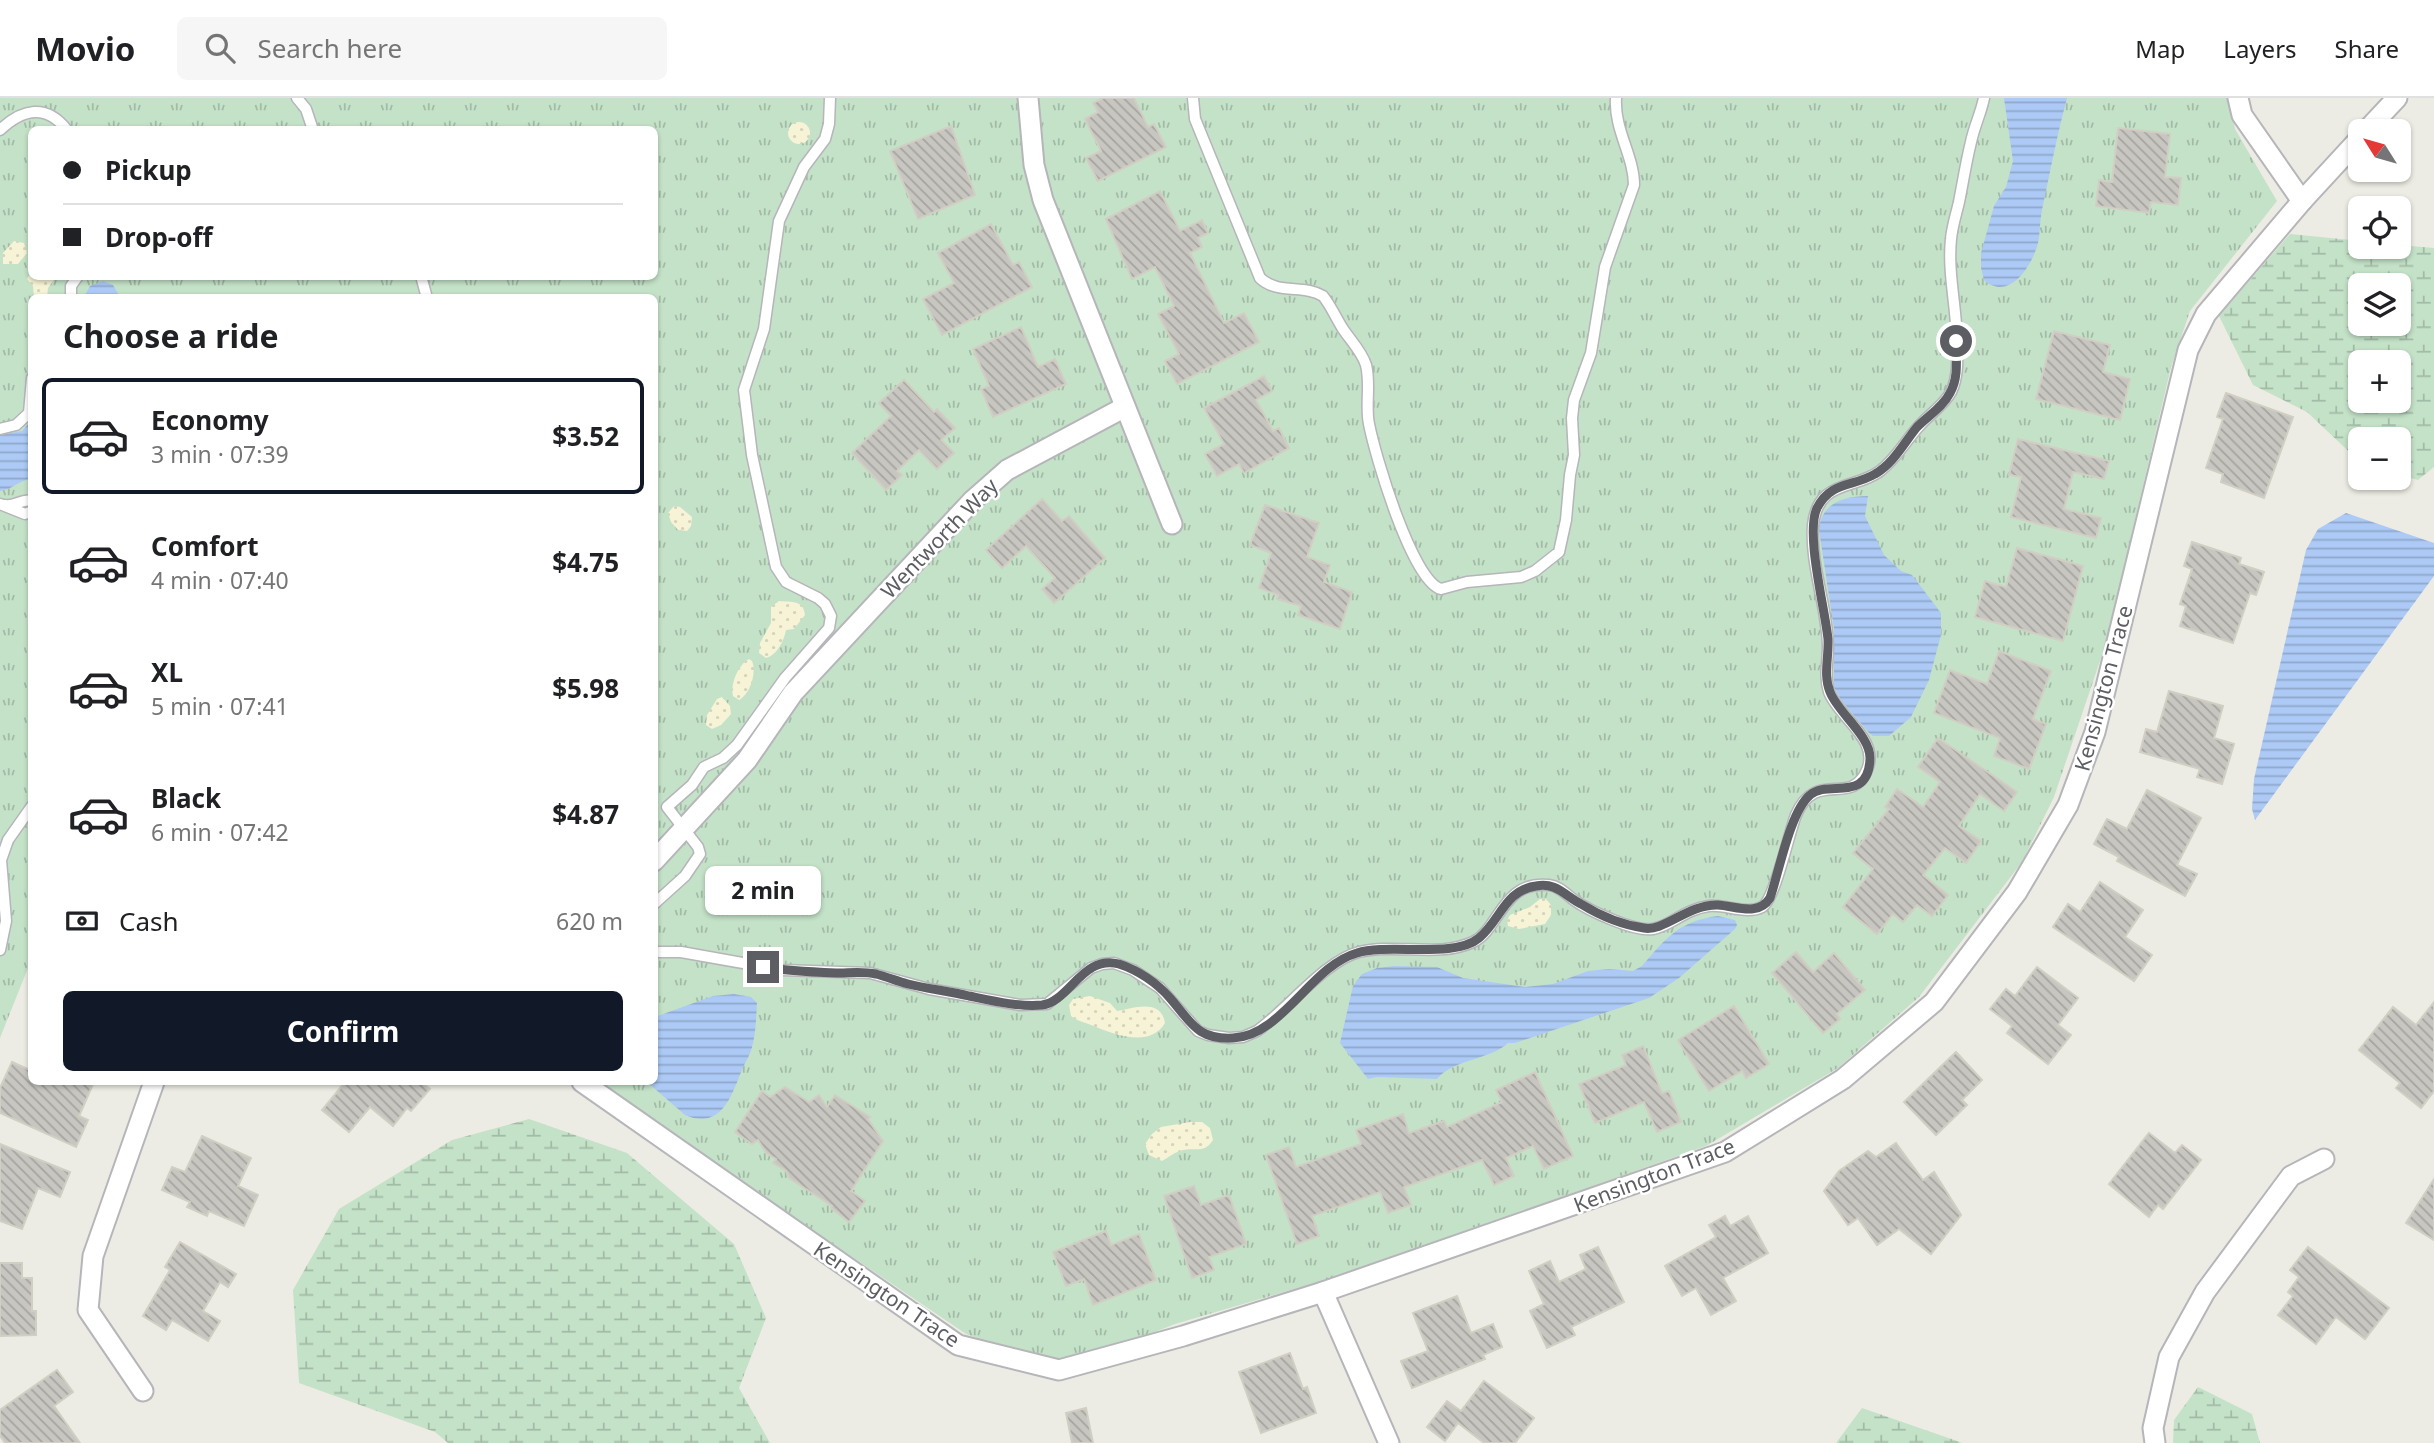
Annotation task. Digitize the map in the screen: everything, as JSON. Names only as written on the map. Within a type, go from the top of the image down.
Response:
[{"type":"street","points":[[1028,98],[1034,165],[1043,201],[1172,524]]},
{"type":"street","points":[[2238,98],[2242,115],[2302,201]]},
{"type":"street","points":[[2377,119],[2397,98]]},
{"type":"street","name":"Kensington Trace","points":[[586,1085],[958,1346],[1059,1370],[1183,1336],[1323,1292],[1725,1152],[1843,1079],[1934,1002],[2017,892],[2068,805],[2095,732],[2188,350],[2206,314],[2348,151]]},
{"type":"street","name":"Wentworth Way","points":[[658,857],[747,761],[793,694],[973,500],[1006,470],[1125,407]]},
{"type":"street","points":[[143,1391],[88,1310],[93,1256],[153,1085]]},
{"type":"street","points":[[2155,1443],[2153,1428],[2169,1357],[2204,1292],[2291,1176],[2325,1159]]},
{"type":"street","points":[[1323,1292],[1389,1443]]},
{"type":"lane","points":[[297,98],[306,109],[312,126]]},
{"type":"lane","points":[[658,901],[676,885],[698,859],[698,847],[667,807],[692,785],[704,766],[723,758],[737,745],[785,678],[825,634],[830,623],[831,616],[825,604],[786,582],[778,573],[752,455],[744,390],[764,329],[779,221],[804,167],[825,139],[829,124],[830,98]]},
{"type":"lane","points":[[1192,98],[1195,119],[1260,278],[1273,287],[1316,292],[1324,296],[1363,358],[1368,376],[1368,424],[1385,485],[1424,574],[1431,583],[1441,589],[1467,582],[1528,575],[1559,552],[1574,455],[1574,400],[1591,353],[1605,267],[1634,185],[1617,125],[1616,98]]},
{"type":"lane","points":[[658,952],[681,952],[791,971],[870,973],[929,989],[1020,1005],[1047,1004],[1091,968],[1114,963],[1133,970],[1160,988],[1198,1031],[1229,1038],[1243,1037],[1257,1031],[1333,965],[1350,955],[1370,950],[1447,948],[1474,941],[1484,933],[1509,899],[1533,886],[1555,886],[1587,907],[1627,924],[1647,929],[1657,928],[1686,911],[1702,906],[1755,909],[1764,905],[1772,893],[1796,815],[1805,800],[1822,789],[1844,790],[1854,786],[1863,779],[1869,766],[1869,747],[1835,704],[1828,686],[1828,642],[1816,562],[1814,521],[1818,507],[1826,496],[1845,484],[1866,479],[1881,470],[1917,427],[1951,393],[1956,373],[1951,240],[1971,140],[1984,98]]},
{"type":"lane","points":[[0,130],[20,114],[39,112],[54,117],[64,126]]},
{"type":"lane","points":[[0,429],[20,423],[28,414]]},
{"type":"lane","points":[[2,505],[10,506],[28,501]]},
{"type":"lane","points":[[2,505],[28,513]]},
{"type":"lane","points":[[0,950],[6,921],[1,860],[8,840],[28,812]]},
{"type":"green space","points":[[0,98],[2231,98],[2235,129],[2277,201],[2190,311],[2171,367],[2106,643],[2054,797],[2022,862],[1919,997],[1838,1068],[1706,1146],[1338,1276],[1175,1324],[1059,1370],[966,1334],[598,1085],[658,1085],[658,294],[28,294],[28,968],[0,1038]]},
{"type":"green space","points":[[2290,234],[2348,240],[2348,259],[2411,259],[2411,246],[2434,248],[2434,467],[2418,480],[2411,478],[2411,427],[2348,427],[2348,451],[2307,412],[2253,385],[2219,316]]},
{"type":"green space","points":[[529,1119],[627,1153],[734,1244],[766,1318],[739,1388],[770,1443],[448,1443],[435,1432],[299,1383],[293,1290],[339,1209],[452,1140]]},
{"type":"green space","points":[[2198,1387],[2252,1414],[2260,1443],[2173,1443],[2174,1420]]},
{"type":"green space","points":[[1862,1408],[1960,1442],[1962,1443],[1836,1443]]},
{"type":"sand","points":[[799,122],[807,125],[810,133],[807,141],[799,144],[791,141],[788,133],[791,125]]},
{"type":"sand","points":[[14,241],[24,243],[27,253],[18,264],[3,264],[3,253]]},
{"type":"sand","points":[[27,279],[54,280],[47,294],[34,294],[33,286]]},
{"type":"sand","points":[[674,506],[680,507],[692,517],[687,531],[678,530],[671,522],[668,513]]},
{"type":"sand","points":[[779,601],[799,604],[805,615],[794,629],[786,630],[779,647],[766,658],[759,653],[760,643],[771,623],[771,607]]},
{"type":"sand","points":[[749,659],[752,661],[753,677],[746,693],[739,700],[733,696],[734,681],[738,670]]},
{"type":"sand","points":[[722,697],[730,706],[731,714],[721,725],[712,729],[706,725],[707,715],[717,699]]},
{"type":"sand","points":[[1540,899],[1546,899],[1551,905],[1551,915],[1545,924],[1519,929],[1508,926],[1510,915],[1530,907]]},
{"type":"sand","points":[[1090,996],[1110,1003],[1117,1011],[1153,1007],[1162,1015],[1165,1023],[1150,1036],[1131,1037],[1110,1032],[1071,1016],[1069,1005],[1073,999]]},
{"type":"sand","points":[[1202,1122],[1210,1128],[1213,1140],[1210,1144],[1199,1149],[1180,1151],[1162,1161],[1149,1155],[1145,1144],[1152,1134],[1161,1127]]},
{"type":"water","points":[[2004,98],[2067,98],[2042,210],[2037,247],[2021,275],[2008,285],[2000,287],[1984,280],[1981,253],[1994,206],[2006,187],[2013,161]]},
{"type":"water","points":[[103,281],[113,285],[118,294],[86,294],[90,286]]},
{"type":"water","points":[[28,424],[28,480],[0,491],[0,435],[22,431]]},
{"type":"water","points":[[1868,496],[1865,516],[1884,555],[1901,571],[1912,575],[1941,613],[1941,635],[1929,680],[1911,717],[1889,736],[1873,736],[1869,733],[1841,700],[1834,687],[1834,629],[1819,530],[1824,513],[1829,507],[1842,500]]},
{"type":"water","points":[[2346,513],[2434,543],[2434,576],[2255,820],[2252,809],[2254,779],[2306,550],[2318,529]]},
{"type":"water","points":[[1718,916],[1735,920],[1735,929],[1679,978],[1649,998],[1515,1043],[1508,1043],[1492,1053],[1452,1067],[1437,1079],[1368,1079],[1340,1043],[1353,986],[1362,974],[1377,968],[1437,967],[1463,978],[1525,987],[1553,984],[1588,971],[1633,971],[1642,966],[1674,932],[1693,922]]},
{"type":"water","points":[[734,994],[751,997],[757,1003],[754,1036],[750,1054],[728,1101],[715,1115],[697,1119],[685,1115],[650,1085],[658,1085],[658,1016],[713,996]]},
{"type":"building","points":[[1103,98],[1134,98],[1148,127],[1154,124],[1166,147],[1098,181],[1086,158],[1101,151],[1085,119],[1098,112],[1093,103]]},
{"type":"building","points":[[951,126],[975,195],[918,219],[890,151]]},
{"type":"building","points":[[2118,128],[2170,134],[2165,177],[2181,178],[2178,205],[2151,202],[2149,213],[2096,206],[2099,180],[2112,182]]},
{"type":"building","points":[[1160,191],[1180,231],[1202,220],[1208,233],[1198,238],[1202,247],[1190,253],[1224,323],[1244,313],[1259,342],[1177,384],[1165,361],[1179,354],[1158,314],[1174,306],[1155,267],[1132,279],[1106,219]]},
{"type":"building","points":[[991,224],[1013,265],[1019,262],[1032,287],[942,335],[923,299],[954,283],[938,253]]},
{"type":"building","points":[[1021,327],[1038,367],[1055,359],[1066,384],[993,417],[981,389],[989,386],[973,349]]},
{"type":"building","points":[[2054,331],[2110,345],[2103,372],[2130,379],[2120,420],[2036,399]]},
{"type":"building","points":[[1264,376],[1272,391],[1256,400],[1273,431],[1279,428],[1289,448],[1244,473],[1239,464],[1217,476],[1205,454],[1224,444],[1204,408]]},
{"type":"building","points":[[904,380],[934,412],[937,409],[955,428],[941,440],[954,453],[937,469],[919,450],[897,471],[902,475],[886,490],[852,453],[891,416],[879,403]]},
{"type":"building","points":[[2226,393],[2293,417],[2264,498],[2221,482],[2223,474],[2206,468],[2223,419],[2217,417]]},
{"type":"building","points":[[2018,439],[2109,461],[2104,479],[2073,472],[2064,509],[2101,518],[2096,538],[2011,517],[2021,477],[2009,475]]},
{"type":"building","points":[[1042,499],[1062,521],[1069,516],[1105,558],[1054,603],[1042,589],[1055,578],[1026,546],[1002,568],[986,550]]},
{"type":"building","points":[[1265,505],[1319,523],[1307,557],[1330,565],[1324,582],[1352,592],[1340,629],[1298,615],[1301,606],[1277,599],[1278,595],[1259,588],[1271,553],[1250,545]]},
{"type":"building","points":[[2192,542],[2241,558],[2239,564],[2264,572],[2256,595],[2250,593],[2233,643],[2180,626],[2186,606],[2180,604],[2192,569],[2184,566]]},
{"type":"building","points":[[2017,548],[2083,566],[2063,641],[1975,617],[1985,581],[2006,587]]},
{"type":"building","points":[[1999,651],[2051,671],[2033,719],[2046,724],[2029,769],[1994,756],[2000,738],[1934,713],[1950,670],[1987,684]]},
{"type":"building","points":[[2169,691],[2223,706],[2214,738],[2234,744],[2222,784],[2197,777],[2200,769],[2140,752],[2146,729],[2157,732]]},
{"type":"building","points":[[1938,738],[2017,792],[2004,811],[1980,794],[1959,826],[1981,841],[1966,863],[1945,848],[1923,875],[1948,895],[1932,916],[1917,905],[1903,922],[1893,914],[1877,934],[1843,907],[1873,869],[1853,853],[1889,809],[1885,807],[1897,789],[1923,807],[1940,782],[1918,767]]},
{"type":"building","points":[[2147,790],[2201,818],[2177,865],[2197,874],[2185,896],[2117,861],[2119,857],[2094,844],[2107,819],[2127,829]]},
{"type":"building","points":[[2100,882],[2143,910],[2125,937],[2152,955],[2134,981],[2053,927],[2068,904],[2080,912]]},
{"type":"building","points":[[1796,952],[1813,972],[1834,953],[1865,990],[1837,1014],[1840,1019],[1823,1033],[1772,973]]},
{"type":"building","points":[[2037,967],[2078,998],[2058,1025],[2071,1035],[2048,1064],[2007,1033],[2012,1026],[1990,1009],[2006,989],[2015,996]]},
{"type":"building","points":[[2434,1002],[2434,1091],[2421,1108],[2396,1088],[2400,1083],[2359,1050],[2393,1007],[2416,1025]]},
{"type":"building","points":[[1734,1006],[1769,1064],[1746,1078],[1742,1071],[1709,1091],[1678,1040]]},
{"type":"building","points":[[1643,1046],[1662,1093],[1669,1091],[1681,1122],[1657,1132],[1644,1102],[1595,1123],[1579,1084],[1626,1065],[1622,1055]]},
{"type":"building","points":[[1956,1052],[1982,1080],[1962,1100],[1967,1105],[1936,1135],[1904,1102]]},
{"type":"building","points":[[12,1062],[28,1069],[28,1085],[93,1085],[79,1116],[88,1120],[76,1147],[0,1113],[0,1088]]},
{"type":"building","points":[[1535,1072],[1573,1156],[1544,1169],[1533,1146],[1506,1158],[1514,1176],[1494,1185],[1482,1160],[1404,1187],[1411,1205],[1388,1213],[1380,1192],[1312,1216],[1319,1236],[1297,1244],[1266,1155],[1289,1147],[1296,1167],[1361,1144],[1356,1130],[1403,1114],[1409,1133],[1444,1121],[1447,1127],[1502,1102],[1496,1090]]},
{"type":"building","points":[[343,1085],[425,1085],[430,1089],[411,1111],[407,1108],[393,1126],[370,1107],[349,1132],[322,1110]]},
{"type":"building","points":[[785,1087],[809,1102],[819,1095],[827,1107],[835,1095],[870,1117],[868,1119],[883,1141],[851,1191],[865,1201],[849,1222],[831,1208],[832,1206],[789,1178],[786,1171],[773,1163],[776,1159],[766,1153],[758,1140],[752,1144],[735,1132],[762,1091],[770,1097]]},
{"type":"building","points":[[2149,1133],[2175,1153],[2182,1145],[2201,1160],[2163,1209],[2158,1205],[2149,1217],[2109,1184]]},
{"type":"building","points":[[202,1136],[251,1158],[238,1186],[258,1195],[244,1226],[209,1211],[207,1216],[187,1207],[190,1202],[162,1190],[172,1167],[185,1172]]},
{"type":"building","points":[[1896,1143],[1923,1180],[1934,1172],[1961,1215],[1931,1254],[1899,1229],[1877,1245],[1858,1218],[1848,1225],[1824,1191],[1839,1171],[1868,1151],[1876,1157]]},
{"type":"building","points":[[0,1144],[70,1172],[60,1197],[38,1188],[22,1229],[0,1221]]},
{"type":"building","points":[[2434,1179],[2434,1240],[2406,1223]]},
{"type":"building","points":[[1194,1186],[1201,1205],[1229,1195],[1246,1244],[1209,1257],[1214,1270],[1192,1278],[1164,1196]]},
{"type":"building","points":[[1725,1216],[1730,1226],[1748,1216],[1768,1253],[1723,1278],[1736,1301],[1711,1315],[1696,1288],[1682,1296],[1665,1266],[1716,1237],[1709,1225]]},
{"type":"building","points":[[1106,1231],[1111,1245],[1139,1234],[1156,1280],[1093,1305],[1084,1279],[1066,1286],[1053,1252]]},
{"type":"building","points":[[180,1242],[236,1274],[228,1287],[220,1282],[203,1311],[220,1321],[208,1341],[172,1320],[166,1330],[143,1316],[170,1270],[165,1267]]},
{"type":"building","points":[[1598,1247],[1624,1302],[1571,1327],[1575,1335],[1547,1348],[1530,1311],[1544,1304],[1529,1271],[1550,1261],[1559,1282],[1586,1269],[1580,1255]]},
{"type":"building","points":[[2308,1247],[2389,1308],[2365,1339],[2336,1317],[2316,1344],[2278,1315],[2293,1296],[2288,1292],[2299,1277],[2290,1270]]},
{"type":"building","points":[[0,1263],[22,1263],[22,1278],[32,1278],[32,1311],[36,1311],[36,1335],[0,1336]]},
{"type":"building","points":[[1457,1296],[1471,1333],[1493,1324],[1502,1347],[1483,1355],[1485,1359],[1412,1388],[1401,1361],[1428,1351],[1413,1313]]},
{"type":"building","points":[[1290,1353],[1303,1389],[1307,1387],[1316,1413],[1261,1433],[1239,1372]]},
{"type":"building","points":[[57,1370],[73,1392],[54,1406],[80,1443],[5,1443],[0,1436],[0,1410]]},
{"type":"building","points":[[1484,1381],[1534,1418],[1515,1443],[1484,1443],[1458,1423],[1445,1441],[1427,1427],[1447,1401],[1461,1411]]},
{"type":"building","points":[[1086,1408],[1093,1443],[1072,1443],[1066,1413]]},
{"type":"route","points":[[763,967],[799,972],[870,973],[929,989],[982,999],[1020,1005],[1042,1005],[1053,1001],[1091,968],[1114,963],[1133,970],[1160,988],[1198,1031],[1208,1035],[1236,1038],[1249,1035],[1263,1027],[1333,965],[1350,955],[1370,950],[1447,948],[1474,941],[1484,933],[1509,899],[1533,886],[1555,886],[1578,903],[1627,924],[1647,929],[1657,928],[1686,911],[1702,906],[1761,908],[1770,898],[1796,815],[1805,800],[1822,789],[1844,790],[1859,783],[1870,760],[1869,747],[1835,704],[1828,686],[1828,642],[1813,538],[1818,507],[1833,490],[1866,479],[1881,470],[1917,427],[1948,398],[1956,373],[1956,341]]}]
